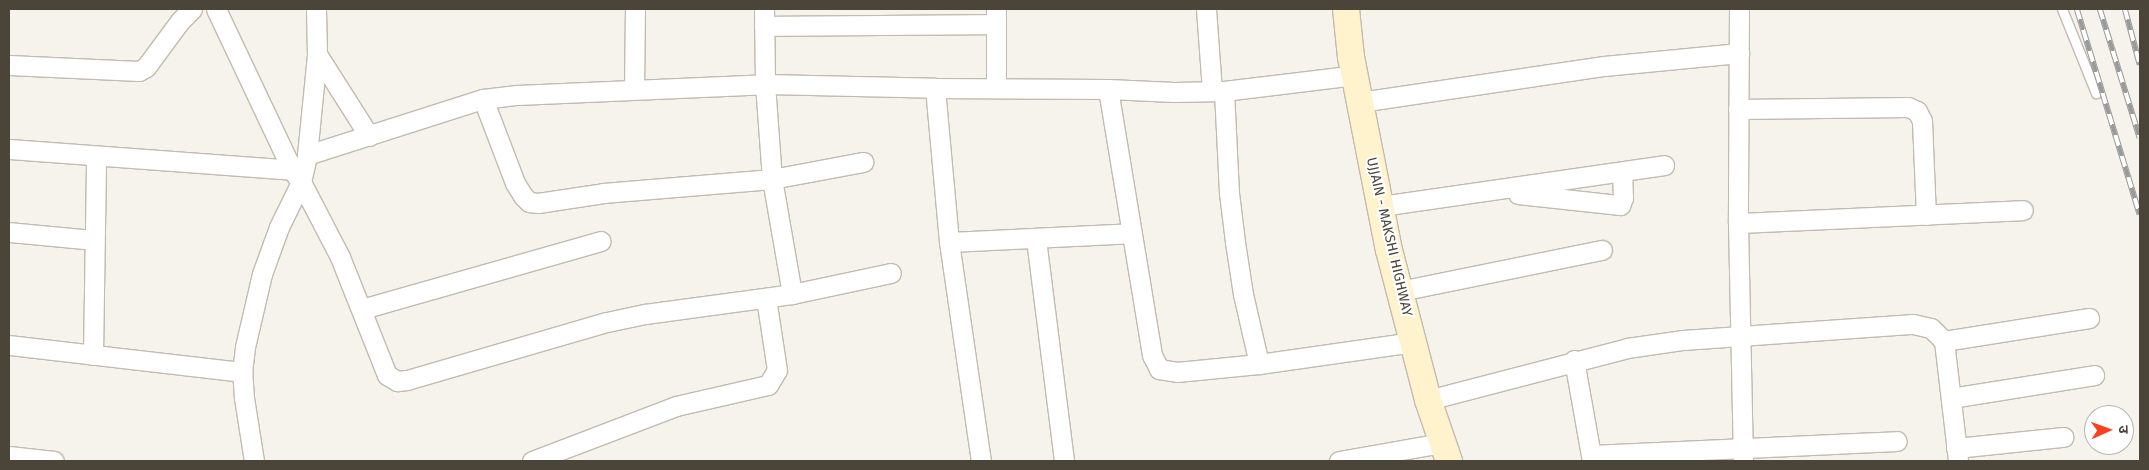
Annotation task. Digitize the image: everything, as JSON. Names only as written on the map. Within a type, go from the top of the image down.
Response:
[{"type":"main road","name":"UJJAIN - MAKSHI HIGHWAY","points":[[1346,9],[1351,57],[1357,75],[1360,102],[1389,250],[1428,400],[1445,452]]},
{"type":"street","points":[[9,65],[139,71],[146,67],[180,21],[192,9]]},
{"type":"street","points":[[216,9],[297,176],[340,257],[362,308],[387,375],[400,381],[607,322],[645,314],[792,294],[891,273]]},
{"type":"street","points":[[254,461],[242,372],[251,312],[262,274],[297,176],[307,155],[317,54],[316,9]]},
{"type":"street","points":[[634,88],[635,9]]},
{"type":"street","points":[[1206,9],[1218,91],[1235,242],[1243,294],[1259,364]]},
{"type":"street","points":[[1739,9],[1738,223],[1743,455]]},
{"type":"street","points":[[792,294],[772,179],[765,84],[764,18],[996,16],[996,88]]},
{"type":"street","points":[[1360,102],[1604,66],[1739,53]]},
{"type":"street","points":[[317,54],[369,136]]},
{"type":"street","points":[[307,155],[483,99],[517,95],[634,88],[765,84],[935,88],[1108,89],[1174,92],[1218,91],[1357,75]]},
{"type":"street","points":[[935,88],[949,242],[981,461]]},
{"type":"street","points":[[1108,89],[1152,355],[1159,369],[1177,372],[1259,364],[1414,342]]},
{"type":"street","points":[[483,99],[515,183],[522,196],[529,202],[538,203],[602,193],[772,179],[863,162]]},
{"type":"street","points":[[1738,109],[1908,107],[1917,111],[1922,121],[1926,215]]},
{"type":"street","points":[[9,150],[96,156],[297,176]]},
{"type":"street","points":[[93,355],[96,156]]},
{"type":"street","points":[[1381,206],[1664,165]]},
{"type":"street","points":[[1494,191],[1620,205],[1624,198],[1622,172]]},
{"type":"street","points":[[1738,223],[2024,210]]},
{"type":"street","points":[[9,232],[94,240]]},
{"type":"street","points":[[949,242],[1131,233]]},
{"type":"street","points":[[1036,239],[1064,461]]},
{"type":"street","points":[[362,308],[600,241]]},
{"type":"street","points":[[1400,291],[1602,250]]},
{"type":"street","points":[[532,461],[676,406],[768,385],[777,370],[766,298]]},
{"type":"street","points":[[1944,341],[2089,318]]},
{"type":"street","points":[[1428,400],[1574,360],[1627,348],[1683,340],[1913,324],[1931,328],[1944,341],[1957,455],[2063,436]]},
{"type":"street","points":[[9,345],[242,372]]},
{"type":"street","points":[[1574,360],[1591,458],[1743,455],[1897,441]]},
{"type":"street","points":[[1951,398],[2094,375]]},
{"type":"street","points":[[1339,461],[1445,452]]},
{"type":"street","points":[[9,456],[44,461]]},
{"type":"lane","points":[[2062,9],[2096,93]]},
{"type":"railway","points":[[2077,9],[2140,215]]},
{"type":"railway","points":[[2100,9],[2140,138]]},
{"type":"railway","points":[[2125,9],[2140,65]]}]
